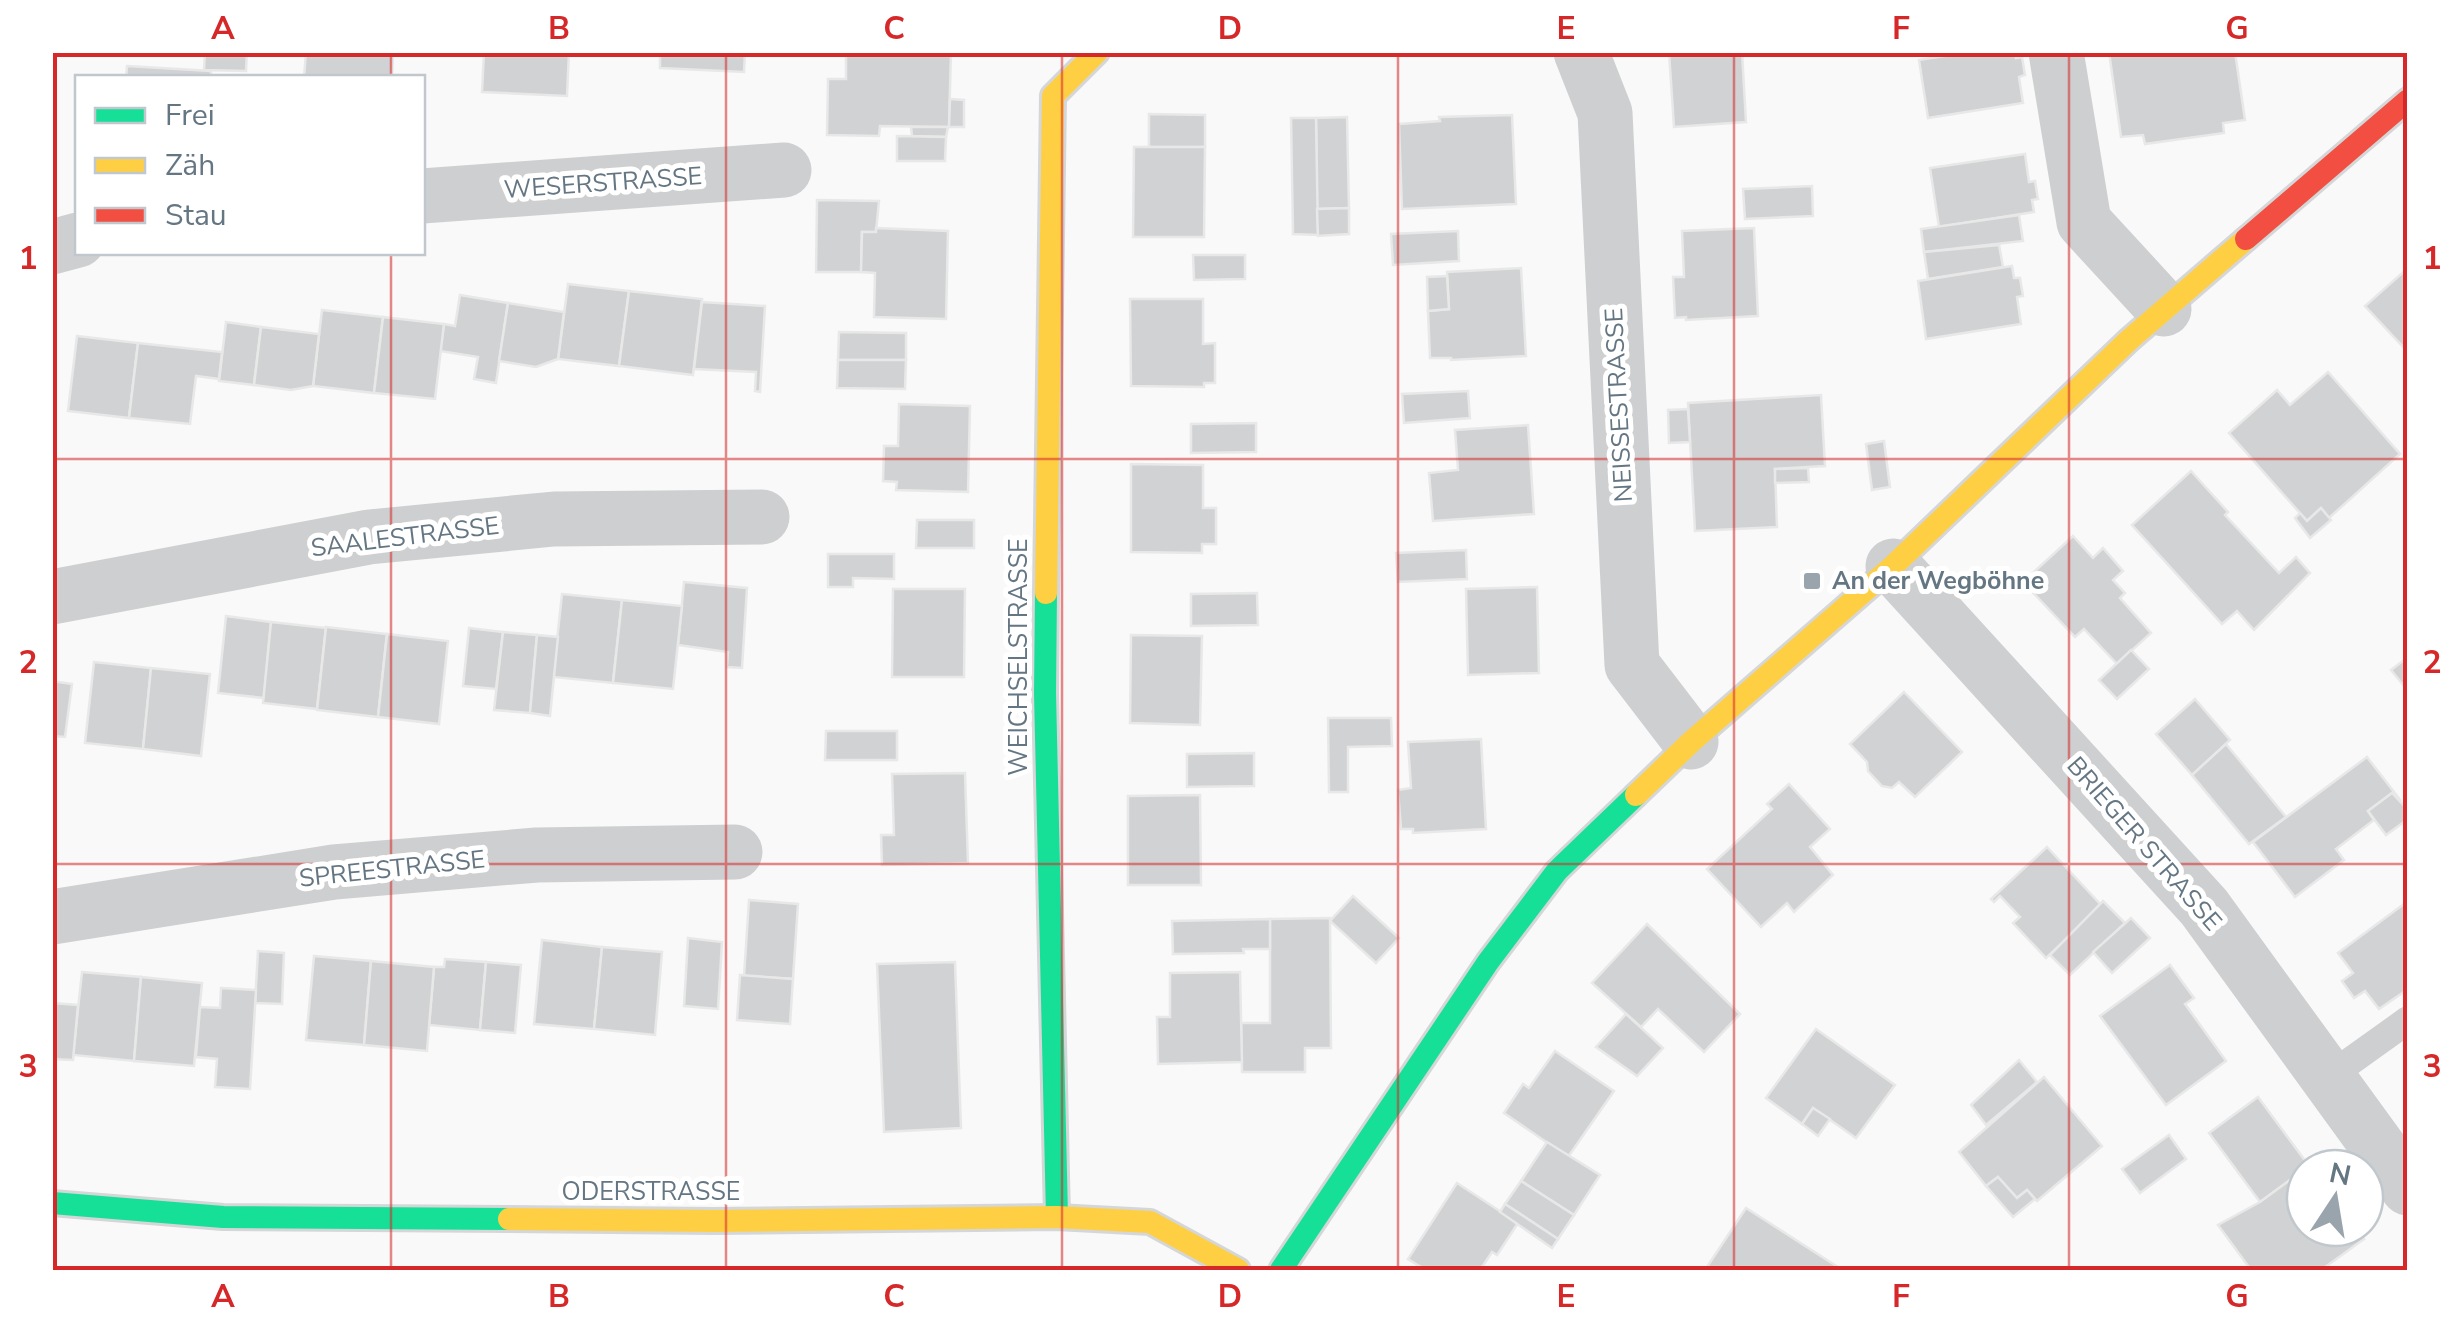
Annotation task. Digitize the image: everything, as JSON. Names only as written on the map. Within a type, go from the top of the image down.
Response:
[{"type":"street","name":"WEICHSELSTRASSE","points":[[1057,1217],[1045,692],[1053,96],[1097,52]]},
{"type":"street","name":"NEISSESTRASSE","points":[[1581,52],[1604,113],[1632,665],[1691,742]]},
{"type":"street","points":[[2056,52],[2084,222],[2164,309]]},
{"type":"street","points":[[1281,1270],[1488,962],[1557,871],[1691,742],[1893,566],[2164,309],[2408,100]]},
{"type":"street","name":"WESERSTRASSE","points":[[425,196],[784,170]]},
{"type":"street","name":"SAALESTRASSE","points":[[52,597],[369,538],[554,519],[762,517]]},
{"type":"street","name":"BRIEGER STRASSE","points":[[1893,566],[2204,906],[2408,1188]]},
{"type":"street","name":"SPREESTRASSE","points":[[52,917],[334,872],[537,855],[735,852]]},
{"type":"street","name":"ODERSTRASSE","points":[[52,1203],[223,1217],[1057,1217],[1150,1222],[1238,1270]]},
{"type":"lane","points":[[2327,1078],[2408,1020]]},
{"type":"building","points":[[205,52],[247,52],[246,71],[204,70]]},
{"type":"building","points":[[306,52],[393,52],[392,75],[304,75]]},
{"type":"building","points":[[484,52],[569,52],[567,96],[482,92]]},
{"type":"building","points":[[660,52],[745,52],[744,72],[660,68]]},
{"type":"building","points":[[846,52],[951,52],[949,127],[880,126],[879,136],[827,135],[828,79],[846,79]]},
{"type":"building","points":[[1669,52],[1742,52],[1746,122],[1674,127]]},
{"type":"building","points":[[1969,52],[2015,52],[2016,58],[2022,57],[2025,75],[2019,77],[2023,103],[1928,118],[1919,60]]},
{"type":"building","points":[[2109,52],[2235,52],[2245,120],[2223,123],[2224,133],[2145,144],[2143,135],[2121,137]]},
{"type":"building","points":[[127,66],[211,71],[211,75],[126,75]]},
{"type":"building","points":[[950,99],[964,100],[964,127],[949,127]]},
{"type":"building","points":[[1149,114],[1205,115],[1205,147],[1149,147]]},
{"type":"building","points":[[1512,115],[1516,204],[1402,209],[1399,124],[1440,121],[1439,117]]},
{"type":"building","points":[[1347,117],[1349,208],[1317,209],[1316,118]]},
{"type":"building","points":[[1291,118],[1316,118],[1318,235],[1293,234]]},
{"type":"building","points":[[911,127],[948,127],[946,137],[912,136]]},
{"type":"building","points":[[897,136],[946,137],[945,161],[897,161]]},
{"type":"building","points":[[1134,147],[1205,147],[1204,237],[1133,237]]},
{"type":"building","points":[[2025,154],[2029,182],[2035,181],[2038,199],[2032,200],[2034,212],[1939,227],[1930,168]]},
{"type":"building","points":[[1812,186],[1813,216],[1745,219],[1743,189]]},
{"type":"building","points":[[817,200],[879,201],[876,232],[862,232],[861,272],[816,272]]},
{"type":"building","points":[[1349,208],[1349,234],[1318,236],[1317,209]]},
{"type":"building","points":[[2019,215],[2023,241],[1924,252],[1921,229]]},
{"type":"building","points":[[876,228],[948,231],[946,319],[874,317],[875,273],[861,272],[862,232],[876,232]]},
{"type":"building","points":[[1754,228],[1758,316],[1675,318],[1673,277],[1684,277],[1682,231]]},
{"type":"building","points":[[1458,231],[1459,261],[1393,265],[1391,234]]},
{"type":"building","points":[[1999,245],[2003,267],[1928,279],[1924,252]]},
{"type":"building","points":[[1193,255],[1245,255],[1245,279],[1194,280]]},
{"type":"building","points":[[2012,266],[2014,278],[2020,278],[2023,296],[2017,297],[2021,324],[1926,339],[1918,281]]},
{"type":"building","points":[[1521,268],[1526,356],[1430,358],[1428,311],[1449,309],[1447,272]]},
{"type":"building","points":[[2408,268],[2408,352],[2365,306]]},
{"type":"building","points":[[1447,276],[1449,309],[1428,311],[1427,277]]},
{"type":"building","points":[[568,284],[629,291],[619,366],[558,359]]},
{"type":"building","points":[[629,291],[702,299],[693,375],[619,366]]},
{"type":"building","points":[[460,295],[508,303],[496,383],[474,379],[478,357],[440,351],[444,324],[455,326]]},
{"type":"building","points":[[1130,299],[1203,299],[1203,344],[1215,343],[1215,383],[1204,383],[1204,387],[1131,386]]},
{"type":"building","points":[[702,302],[765,306],[760,392],[755,391],[756,372],[694,369]]},
{"type":"building","points":[[508,303],[564,312],[558,359],[536,367],[499,361]]},
{"type":"building","points":[[322,310],[383,317],[374,393],[313,386]]},
{"type":"building","points":[[383,317],[444,324],[435,399],[374,393]]},
{"type":"building","points":[[226,322],[261,327],[254,385],[219,381]]},
{"type":"building","points":[[261,327],[319,334],[313,386],[291,390],[254,385]]},
{"type":"building","points":[[839,332],[906,333],[906,360],[838,360]]},
{"type":"building","points":[[77,336],[138,343],[129,418],[68,411]]},
{"type":"building","points":[[138,343],[222,352],[219,379],[196,376],[190,424],[129,418]]},
{"type":"building","points":[[838,360],[906,360],[905,389],[837,388]]},
{"type":"building","points":[[2328,372],[2400,454],[2329,518],[2321,508],[2307,521],[2229,433],[2277,390],[2290,405]]},
{"type":"building","points":[[1468,391],[1470,418],[1404,423],[1402,394]]},
{"type":"building","points":[[1821,395],[1825,466],[1775,469],[1777,527],[1695,531],[1688,403]]},
{"type":"building","points":[[899,404],[970,406],[968,492],[896,490],[897,482],[883,481],[884,446],[898,446]]},
{"type":"building","points":[[1688,409],[1690,442],[1669,443],[1668,410]]},
{"type":"building","points":[[1256,423],[1256,452],[1191,453],[1191,424]]},
{"type":"building","points":[[1528,425],[1534,514],[1433,521],[1429,473],[1458,470],[1455,430]]},
{"type":"building","points":[[1884,441],[1890,487],[1872,490],[1866,444]]},
{"type":"building","points":[[1131,464],[1203,465],[1203,508],[1216,508],[1216,544],[1202,544],[1202,553],[1131,552]]},
{"type":"building","points":[[1808,468],[1809,482],[1775,483],[1775,469]]},
{"type":"building","points":[[2191,471],[2279,573],[2296,557],[2310,573],[2254,630],[2237,611],[2222,624],[2132,525]]},
{"type":"building","points":[[2321,508],[2331,520],[2310,538],[2295,518],[2300,513],[2307,521]]},
{"type":"building","points":[[917,520],[974,520],[974,548],[916,548]]},
{"type":"building","points":[[2073,536],[2093,558],[2103,548],[2123,571],[2113,580],[2125,593],[2120,598],[2151,633],[2117,664],[2084,629],[2075,637],[2023,582]]},
{"type":"building","points":[[1466,550],[1467,579],[1398,582],[1396,553]]},
{"type":"building","points":[[828,554],[894,554],[894,579],[853,578],[853,587],[828,587]]},
{"type":"building","points":[[684,582],[747,588],[742,668],[727,667],[728,652],[678,645]]},
{"type":"building","points":[[1537,587],[1539,673],[1468,675],[1466,589]]},
{"type":"building","points":[[893,589],[965,589],[964,677],[892,677]]},
{"type":"building","points":[[1257,593],[1258,625],[1191,626],[1191,594]]},
{"type":"building","points":[[562,594],[622,600],[613,683],[553,677]]},
{"type":"building","points":[[622,600],[682,606],[673,689],[613,683]]},
{"type":"building","points":[[226,616],[271,622],[264,698],[218,693]]},
{"type":"building","points":[[271,622],[326,628],[317,709],[263,703]]},
{"type":"building","points":[[326,627],[387,634],[378,717],[317,710]]},
{"type":"building","points":[[469,628],[503,632],[496,689],[463,686]]},
{"type":"building","points":[[503,632],[537,635],[530,713],[494,710]]},
{"type":"building","points":[[387,634],[448,641],[439,724],[378,717]]},
{"type":"building","points":[[537,635],[558,637],[550,716],[530,713]]},
{"type":"building","points":[[1131,635],[1202,636],[1200,725],[1130,723]]},
{"type":"building","points":[[2131,650],[2149,669],[2117,699],[2099,680]]},
{"type":"building","points":[[2408,657],[2408,691],[2391,670]]},
{"type":"building","points":[[94,662],[151,668],[143,749],[85,743]]},
{"type":"building","points":[[151,668],[210,674],[201,756],[143,749]]},
{"type":"building","points":[[52,681],[72,684],[65,737],[52,736]]},
{"type":"building","points":[[1904,692],[1962,752],[1915,797],[1899,782],[1892,788],[1882,786],[1850,744]]},
{"type":"building","points":[[2195,699],[2230,740],[2192,775],[2156,734]]},
{"type":"building","points":[[1328,718],[1391,718],[1392,746],[1348,747],[1348,792],[1329,792]]},
{"type":"building","points":[[826,731],[897,731],[897,760],[825,760]]},
{"type":"building","points":[[1481,739],[1486,829],[1413,833],[1413,829],[1401,829],[1398,790],[1411,788],[1408,742]]},
{"type":"building","points":[[2226,744],[2286,817],[2249,844],[2192,775]]},
{"type":"building","points":[[1254,753],[1254,786],[1187,787],[1187,754]]},
{"type":"building","points":[[2367,757],[2401,801],[2392,793],[2368,811],[2374,820],[2336,849],[2344,860],[2295,897],[2253,842]]},
{"type":"building","points":[[965,773],[968,863],[882,865],[881,835],[894,835],[892,774]]},
{"type":"building","points":[[1789,784],[1830,829],[1810,847],[1833,875],[1794,912],[1787,903],[1761,927],[1707,869],[1772,809],[1767,804]]},
{"type":"building","points":[[2392,793],[2408,810],[2408,819],[2386,835],[2368,811]]},
{"type":"building","points":[[1200,795],[1201,885],[1128,885],[1128,796]]},
{"type":"building","points":[[2047,847],[2102,906],[2046,958],[2013,923],[2020,917],[2000,896],[1994,902],[1991,899]]},
{"type":"building","points":[[1353,896],[1399,938],[1376,963],[1330,921]]},
{"type":"building","points":[[749,900],[798,904],[793,979],[744,976]]},
{"type":"building","points":[[2103,901],[2125,923],[2070,975],[2050,955]]},
{"type":"building","points":[[2408,901],[2408,989],[2379,1009],[2365,991],[2354,998],[2342,981],[2353,973],[2338,953]]},
{"type":"building","points":[[1330,918],[1331,1048],[1305,1048],[1305,1072],[1242,1072],[1241,1023],[1270,1023],[1270,919]]},
{"type":"building","points":[[2131,918],[2150,938],[2112,973],[2093,952]]},
{"type":"building","points":[[1270,919],[1270,949],[1173,954],[1172,921]]},
{"type":"building","points":[[1647,924],[1740,1014],[1704,1052],[1658,1009],[1641,1027],[1592,983]]},
{"type":"building","points":[[688,938],[722,942],[718,1009],[684,1006]]},
{"type":"building","points":[[542,940],[602,947],[594,1029],[534,1024]]},
{"type":"building","points":[[602,947],[662,952],[655,1035],[594,1029]]},
{"type":"building","points":[[258,951],[284,953],[282,1004],[255,1003]]},
{"type":"building","points":[[314,956],[371,961],[364,1045],[306,1040]]},
{"type":"building","points":[[445,959],[486,962],[480,1030],[429,1025],[434,967],[444,967]]},
{"type":"building","points":[[371,961],[434,967],[427,1051],[364,1045]]},
{"type":"building","points":[[486,962],[521,965],[515,1033],[480,1030]]},
{"type":"building","points":[[955,962],[961,1128],[884,1132],[877,964]]},
{"type":"building","points":[[2170,965],[2194,998],[2185,1004],[2226,1061],[2166,1105],[2100,1016]]},
{"type":"building","points":[[82,972],[141,977],[134,1061],[73,1055]]},
{"type":"building","points":[[1240,972],[1242,1062],[1158,1064],[1157,1017],[1170,1017],[1170,973]]},
{"type":"building","points":[[740,975],[793,979],[790,1024],[737,1020]]},
{"type":"building","points":[[141,977],[202,983],[194,1066],[134,1061]]},
{"type":"building","points":[[221,988],[256,990],[250,1089],[215,1087],[217,1059],[196,1057],[200,1007],[220,1008]]},
{"type":"building","points":[[52,1003],[78,1005],[73,1060],[52,1059]]},
{"type":"building","points":[[1626,1014],[1663,1048],[1637,1076],[1596,1047]]},
{"type":"building","points":[[1816,1029],[1895,1085],[1856,1138],[1813,1108],[1802,1124],[1766,1098]]},
{"type":"building","points":[[1555,1051],[1614,1091],[1568,1157],[1504,1113],[1523,1084],[1529,1088]]},
{"type":"building","points":[[2019,1060],[2037,1082],[1986,1125],[1971,1105]]},
{"type":"building","points":[[2044,1077],[2102,1146],[2037,1201],[2027,1190],[2017,1198],[1998,1177],[1986,1186],[1959,1152]]},
{"type":"building","points":[[2258,1097],[2296,1148],[2285,1148],[2285,1184],[2260,1202],[2209,1133]]},
{"type":"building","points":[[1813,1108],[1830,1119],[1818,1136],[1802,1124]]},
{"type":"building","points":[[2169,1135],[2186,1159],[2140,1193],[2122,1169]]},
{"type":"building","points":[[1547,1142],[1600,1175],[1574,1215],[1521,1181]]},
{"type":"building","points":[[1998,1177],[2017,1198],[2027,1190],[2035,1199],[2013,1217],[1986,1186]]},
{"type":"building","points":[[1521,1181],[1574,1215],[1558,1239],[1505,1204]]},
{"type":"building","points":[[1457,1183],[1518,1223],[1497,1255],[1492,1252],[1480,1270],[1426,1270],[1408,1259]]},
{"type":"building","points":[[2285,1184],[2285,1248],[2352,1248],[2321,1270],[2251,1270],[2218,1225]]},
{"type":"building","points":[[1505,1204],[1558,1239],[1552,1248],[1500,1212]]},
{"type":"building","points":[[1746,1208],[1841,1269],[1705,1270]]},
{"type":"traffic: fast","points":[[1046,593],[1057,1217]]},
{"type":"traffic: fast","points":[[1281,1270],[1488,962],[1557,871],[1636,795]]},
{"type":"traffic: fast","points":[[52,1203],[223,1217],[509,1219]]},
{"type":"traffic: slow","points":[[1046,593],[1053,96],[1097,52]]},
{"type":"traffic: slow","points":[[1636,795],[1893,566],[2129,340],[2246,239]]},
{"type":"traffic: slow","points":[[509,1219],[1057,1217],[1150,1222],[1238,1270]]},
{"type":"traffic: jam","points":[[2246,239],[2408,100]]},
{"type":"place","name":"An der Wegböhne","points":[[1812,581]]}]
